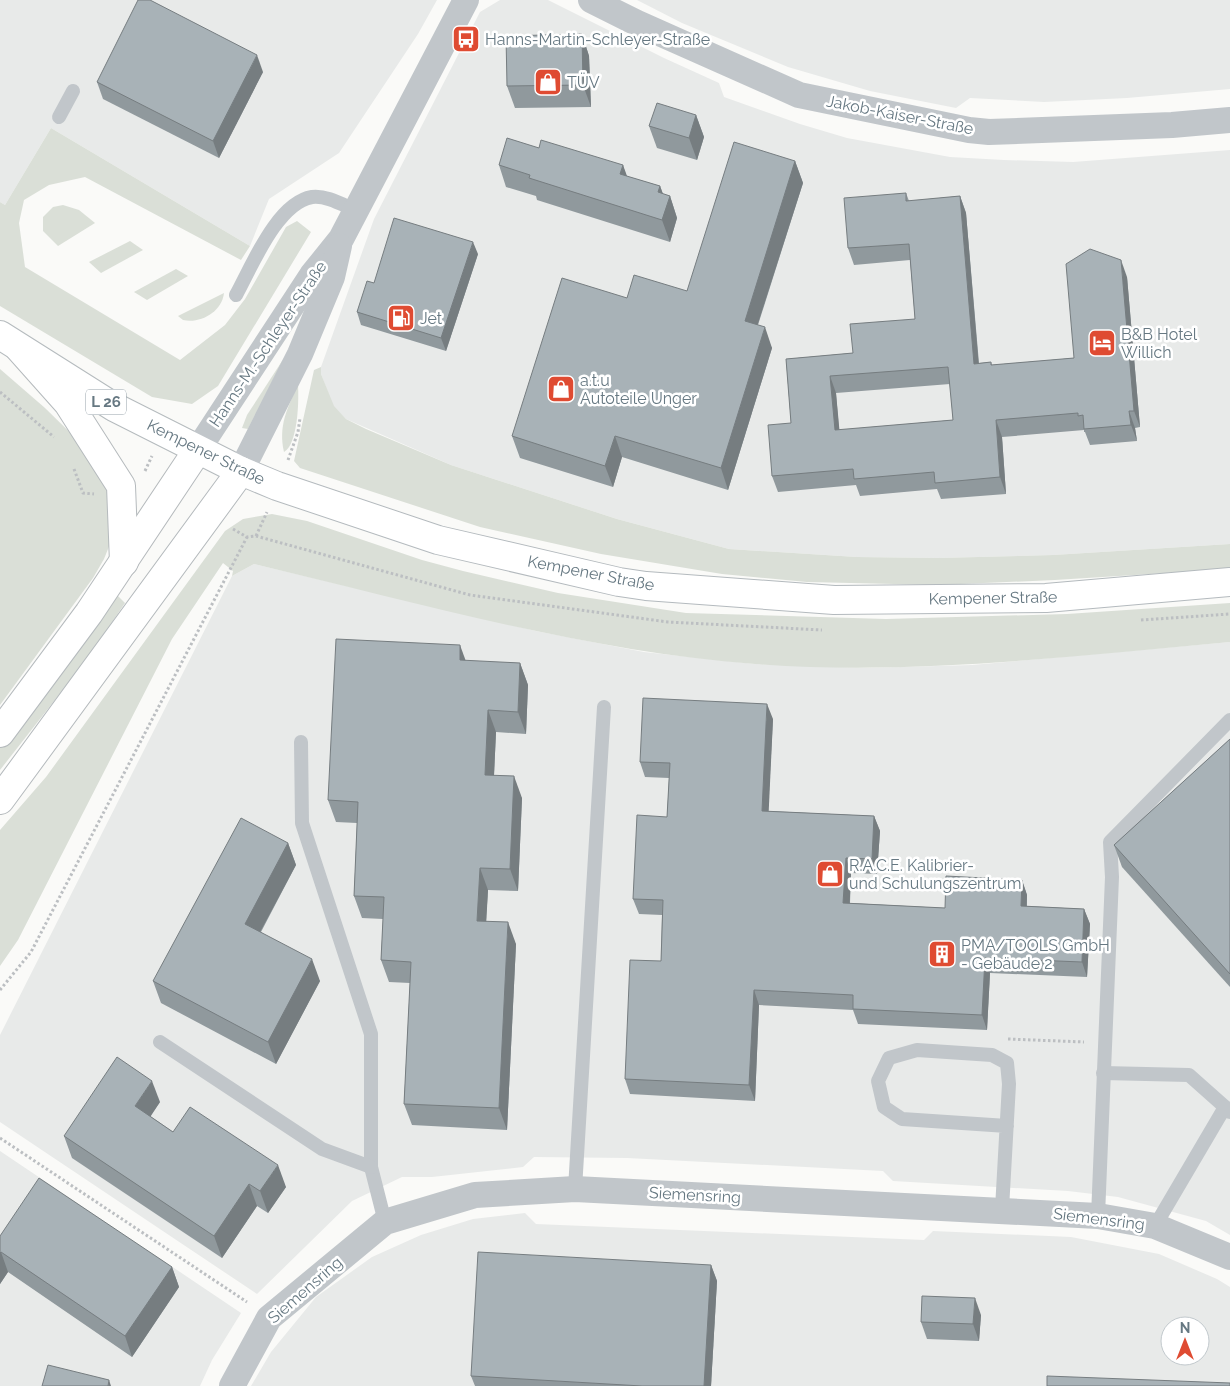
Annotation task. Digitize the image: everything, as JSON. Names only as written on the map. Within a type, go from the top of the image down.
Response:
[{"type":"main road","name":"Kempener Straße","points":[[10,342],[114,407],[197,451],[277,486],[438,540],[646,586],[834,600],[1046,598],[1230,582]]},
{"type":"main road","points":[[10,342],[68,403],[121,486],[124,562]]},
{"type":"main road","points":[[0,733],[124,562],[197,451]]},
{"type":"main road","points":[[0,800],[241,471]]},
{"type":"street","name":"Hanns-M.-Schleyer-Straße","points":[[197,451],[312,274],[340,238],[466,0]]},
{"type":"street","name":"Jakob-Kaiser-Straße","points":[[591,0],[637,24],[799,94],[969,130],[989,132],[1172,125],[1230,120]]},
{"type":"street","name":"Hanns-M.-Schleyer-Straße","points":[[241,471],[300,354],[332,277],[340,238]]},
{"type":"street","name":"Siemensring","points":[[232,1386],[269,1318],[385,1222],[474,1194],[574,1189],[1098,1216],[1155,1226],[1230,1257]]},
{"type":"lane","points":[[59,117],[73,91]]},
{"type":"lane","points":[[236,295],[278,220],[287,209],[312,197],[325,198],[356,210]]},
{"type":"lane","points":[[574,1189],[604,707]]},
{"type":"lane","points":[[1098,1216],[1112,877],[1110,842],[1230,720]]},
{"type":"lane","points":[[301,742],[302,823],[371,1034],[371,1167],[385,1222]]},
{"type":"lane","points":[[160,1042],[322,1149],[371,1167]]},
{"type":"lane","points":[[1002,1210],[1007,1126],[1009,1084],[1007,1063],[992,1055],[917,1050],[890,1058],[878,1081],[884,1107],[902,1119],[1007,1126]]},
{"type":"lane","points":[[1103,1073],[1189,1075],[1227,1110],[1155,1226]]},
{"type":"path","points":[[256,536],[298,432],[301,415]]},
{"type":"path","points":[[0,990],[31,952],[247,537]]},
{"type":"path","points":[[992,1055],[994,1038],[1105,1044]]},
{"type":"path","points":[[0,1138],[269,1318]]},
{"type":"shaded area","points":[[0,0],[437,0],[418,34],[339,153],[269,199],[250,246],[51,128],[5,205],[0,202]]},
{"type":"shaded area","points":[[500,0],[548,0],[664,58],[719,83],[724,97],[800,124],[847,138],[950,157],[1004,160],[1073,162],[1230,150],[1230,544],[1053,555],[938,558],[857,557],[729,549],[617,519],[451,465],[346,419],[333,406],[321,374],[321,367],[374,219],[480,12]]},
{"type":"shaded area","points":[[637,0],[1230,0],[1230,89],[1127,98],[1044,102],[970,98],[956,108],[870,91],[788,67],[682,23]]},
{"type":"shaded area","points":[[51,128],[250,246],[241,260],[85,177],[49,185],[24,200],[19,223],[25,267],[180,360],[225,325],[245,299],[286,227],[297,221],[311,232],[218,386],[192,404],[152,397],[0,306],[0,202],[5,205]]},
{"type":"shaded area","points":[[63,205],[79,210],[95,223],[58,246],[43,231],[43,217],[53,207]]},
{"type":"shaded area","points":[[130,241],[143,250],[101,273],[89,262]]},
{"type":"shaded area","points":[[176,269],[188,276],[147,300],[134,292]]},
{"type":"shaded area","points":[[224,293],[215,311],[203,318],[190,321],[183,320],[178,316]]},
{"type":"shaded area","points":[[284,358],[248,429],[242,428],[247,415]]},
{"type":"shaded area","points":[[321,367],[321,374],[334,406],[346,419],[366,429],[451,465],[617,519],[729,549],[857,557],[938,558],[1053,555],[1230,544],[1230,569],[938,585],[807,582],[722,574],[601,554],[480,527],[300,468],[294,461],[314,370]]},
{"type":"shaded area","points":[[0,369],[45,408],[97,459],[108,481],[112,539],[104,559],[93,578],[0,705]]},
{"type":"shaded area","points":[[298,385],[298,411],[295,431],[289,447],[284,452],[282,443],[283,426],[287,410]]},
{"type":"shaded area","points":[[272,514],[307,521],[422,560],[463,571],[558,593],[686,613],[886,619],[1067,614],[1230,603],[1230,642],[992,663],[933,666],[874,668],[755,664],[691,658],[565,637],[503,624],[254,564],[232,576],[233,571],[223,563],[172,639],[18,940],[0,966],[0,830],[46,777],[225,531],[243,519]]},
{"type":"shaded area","points":[[254,564],[536,631],[644,652],[755,664],[867,668],[972,665],[1230,642],[1230,1235],[1206,1221],[1118,1197],[1068,1191],[893,1181],[883,1171],[627,1158],[534,1157],[523,1167],[432,1177],[402,1177],[352,1201],[257,1294],[0,1122],[0,1035],[232,576]]},
{"type":"shaded area","points":[[115,593],[125,603],[87,659],[0,770],[0,746]]},
{"type":"shaded area","points":[[0,1151],[241,1313],[212,1360],[200,1386],[0,1386]]},
{"type":"shaded area","points":[[525,1213],[536,1224],[924,1240],[933,1231],[1071,1237],[1159,1254],[1217,1279],[1230,1287],[1230,1386],[251,1386],[271,1352],[316,1297],[372,1257],[421,1235],[473,1219]]},
{"type":"building","points":[[138,0],[150,0],[257,55],[213,141],[97,82]]},
{"type":"building","points":[[582,34],[583,85],[507,86],[506,36]]},
{"type":"building","points":[[657,103],[696,115],[689,138],[649,126]]},
{"type":"building","points":[[507,138],[539,148],[541,140],[623,165],[620,174],[660,186],[658,192],[670,196],[662,220],[529,178],[530,175],[499,165]]},
{"type":"building","points":[[734,142],[795,161],[745,321],[765,327],[721,468],[615,436],[605,466],[512,436],[562,278],[627,298],[634,275],[687,291]]},
{"type":"building","points":[[906,193],[906,201],[960,196],[974,364],[991,362],[991,365],[1074,358],[1066,264],[1090,249],[1121,260],[1134,411],[1129,411],[1131,425],[1084,429],[1083,415],[1078,416],[1078,413],[996,420],[1000,477],[935,483],[934,472],[854,479],[853,469],[772,476],[768,425],[791,423],[786,359],[853,353],[850,324],[915,319],[909,244],[848,248],[844,198]],"holes":[[[948,367],[953,420],[835,430],[830,376]]]},
{"type":"building","points":[[394,218],[473,242],[441,338],[357,312],[367,281],[374,283]]},
{"type":"building","points":[[336,639],[460,645],[460,660],[520,663],[518,712],[488,710],[485,775],[514,776],[510,869],[480,868],[477,921],[508,922],[499,1108],[404,1104],[411,962],[381,960],[384,897],[354,896],[358,802],[328,800]]},
{"type":"building","points":[[643,698],[767,704],[762,811],[874,816],[872,859],[846,858],[843,903],[945,908],[946,876],[1022,880],[1021,906],[1084,909],[1082,962],[985,958],[982,1015],[853,1009],[853,995],[754,990],[749,1085],[625,1079],[630,960],[661,961],[663,900],[633,899],[637,815],[667,817],[670,763],[640,762]]},
{"type":"building","points":[[1230,739],[1230,974],[1114,845]]},
{"type":"building","points":[[241,818],[288,843],[245,924],[312,959],[268,1042],[153,981]]},
{"type":"building","points":[[117,1057],[152,1081],[135,1106],[173,1132],[190,1107],[278,1165],[260,1191],[249,1184],[214,1236],[64,1136]]},
{"type":"building","points":[[39,1178],[172,1267],[125,1336],[0,1253],[0,1236]]},
{"type":"building","points":[[478,1252],[711,1265],[704,1386],[642,1386],[471,1376]]},
{"type":"building","points":[[922,1296],[975,1298],[973,1324],[921,1322]]},
{"type":"building","points":[[48,1365],[109,1380],[108,1386],[42,1386]]},
{"type":"building","points":[[1047,1376],[1230,1383],[1230,1386],[1047,1386]]},
{"type":"place","name":"Hanns-Martin-Schleyer-Straße","points":[[466,39]]},
{"type":"place","name":"TÜV","points":[[548,82]]},
{"type":"place","name":"Jet","points":[[401,318]]},
{"type":"place","name":"B&B Hotel Willich","points":[[1102,343]]},
{"type":"place","name":"a.t.u Autoteile Unger","points":[[561,389]]},
{"type":"place","name":"R.A.C.E. Kalibrier- und Schulungszentrum","points":[[830,874]]},
{"type":"place","name":"PMA/TOOLS GmbH - Gebäude 2","points":[[942,954]]}]
